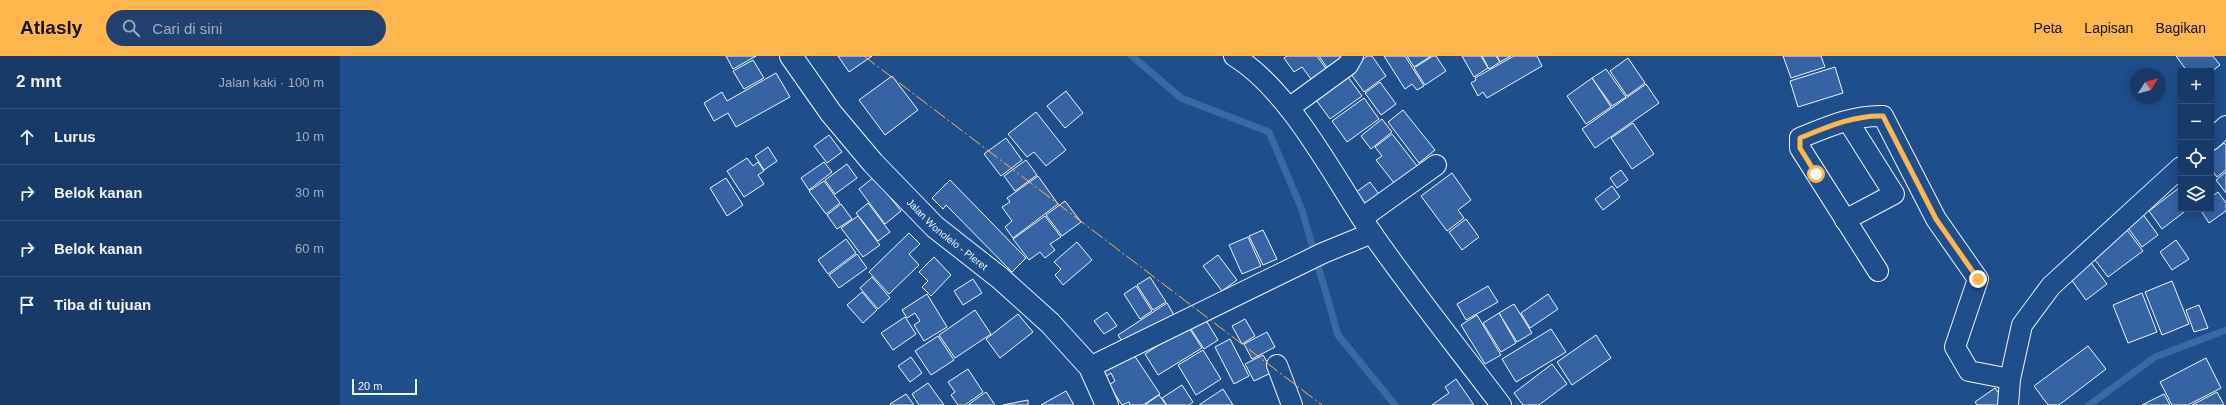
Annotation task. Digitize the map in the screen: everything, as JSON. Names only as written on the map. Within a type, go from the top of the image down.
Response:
[{"type":"main road","name":"Jalan Wonolelo - Pleret","points":[[792,56],[831,113],[873,163],[935,227],[1000,278],[1050,323],[1090,367],[1107,405]]},
{"type":"street","points":[[1234,56],[1270,86],[1289,108],[1367,226],[1501,405]]},
{"type":"street","points":[[1289,108],[1348,65],[1353,56]]},
{"type":"street","points":[[1878,271],[1800,148],[1800,138],[1866,116],[1883,116],[1936,219],[1978,279],[1955,347],[1969,371],[2010,379]]},
{"type":"street","points":[[1845,220],[1894,194],[1848,121]]},
{"type":"street","points":[[1090,367],[1323,253],[1367,226],[1436,165]]},
{"type":"street","points":[[2008,405],[2010,379],[2022,325],[2052,286],[2178,170]]},
{"type":"street","points":[[1277,365],[1292,405]]},
{"type":"building","points":[[726,56],[756,56],[733,69]]},
{"type":"building","points":[[838,56],[872,56],[849,72]]},
{"type":"building","points":[[1287,56],[1317,56],[1329,73],[1314,83],[1302,67],[1294,72],[1284,58]]},
{"type":"building","points":[[1319,56],[1344,56],[1330,72]]},
{"type":"building","points":[[1367,56],[1372,56],[1386,76],[1364,92],[1348,70]]},
{"type":"building","points":[[1384,56],[1405,56],[1424,86],[1417,90],[1412,84],[1405,89]]},
{"type":"building","points":[[1407,56],[1431,56],[1414,67]]},
{"type":"building","points":[[1433,56],[1436,56],[1446,71],[1425,85],[1414,68]]},
{"type":"building","points":[[1462,56],[1481,56],[1488,68],[1474,77]]},
{"type":"building","points":[[1482,56],[1496,56],[1500,62],[1489,69]]},
{"type":"building","points":[[1497,56],[1511,56],[1500,62]]},
{"type":"building","points":[[1514,56],[1537,56],[1542,66],[1487,98],[1483,92],[1478,96],[1471,83],[1476,80],[1475,78]]},
{"type":"building","points":[[1783,56],[1821,56],[1825,67],[1791,78]]},
{"type":"building","points":[[2176,56],[2213,56],[2220,65],[2214,70],[2214,68],[2185,68]]},
{"type":"building","points":[[1628,58],[1645,83],[1627,96],[1610,71]]},
{"type":"building","points":[[753,60],[764,78],[744,89],[733,71]]},
{"type":"building","points":[[1835,67],[1843,93],[1798,107],[1790,81]]},
{"type":"building","points":[[1606,69],[1626,97],[1612,106],[1592,78]]},
{"type":"building","points":[[776,73],[790,97],[736,127],[728,113],[714,121],[704,103],[722,92],[727,101]]},
{"type":"building","points":[[892,76],[918,110],[885,135],[859,100]]},
{"type":"building","points":[[1348,77],[1362,96],[1330,119],[1316,100]]},
{"type":"building","points":[[1592,78],[1611,107],[1586,124],[1567,96]]},
{"type":"building","points":[[1380,82],[1396,104],[1381,115],[1365,93]]},
{"type":"building","points":[[1646,84],[1659,103],[1595,148],[1582,129]]},
{"type":"building","points":[[1066,91],[1083,113],[1065,128],[1047,106]]},
{"type":"building","points":[[1364,98],[1379,119],[1347,142],[1332,121]]},
{"type":"building","points":[[1403,110],[1435,150],[1419,163],[1388,122]]},
{"type":"building","points":[[1036,112],[1066,150],[1046,166],[1034,152],[1027,157],[1008,134]]},
{"type":"building","points":[[1382,119],[1392,132],[1371,149],[1361,136]]},
{"type":"building","points":[[1633,123],[1654,154],[1632,169],[1611,138]]},
{"type":"building","points":[[1392,134],[1421,171],[1398,188],[1376,160],[1382,156],[1375,147]]},
{"type":"building","points":[[829,135],[842,152],[827,163],[814,146]]},
{"type":"building","points":[[1006,138],[1022,160],[1001,176],[984,154]]},
{"type":"building","points":[[2224,143],[2226,145],[2226,170],[2217,177],[2214,173],[2214,151]]},
{"type":"building","points":[[768,147],[777,161],[764,170],[755,156]]},
{"type":"building","points":[[747,158],[753,166],[758,162],[764,171],[758,175],[764,184],[744,197],[727,171]]},
{"type":"building","points":[[1026,160],[1037,175],[1015,191],[1004,176]]},
{"type":"building","points":[[824,162],[832,172],[809,190],[801,178]]},
{"type":"building","points":[[847,164],[857,178],[835,194],[825,180]]},
{"type":"building","points":[[1621,170],[1628,180],[1617,188],[1610,178]]},
{"type":"building","points":[[2226,172],[2226,193],[2216,180]]},
{"type":"building","points":[[1452,173],[1471,200],[1458,210],[1464,218],[1447,231],[1421,196]]},
{"type":"building","points":[[1038,176],[1058,204],[1013,238],[1005,227],[1012,221],[1002,207],[1010,202],[1007,198]]},
{"type":"building","points":[[874,177],[901,211],[885,224],[859,189]]},
{"type":"building","points":[[726,178],[743,205],[727,216],[710,188]]},
{"type":"building","points":[[950,180],[1026,258],[1012,272],[946,205],[943,209],[932,198]]},
{"type":"building","points":[[824,181],[840,203],[826,214],[809,191]]},
{"type":"building","points":[[1370,182],[1384,201],[1365,214],[1352,195]]},
{"type":"building","points":[[1612,186],[1620,197],[1603,210],[1595,199]]},
{"type":"building","points":[[2178,189],[2178,212],[2184,212],[2162,229],[2149,211]]},
{"type":"building","points":[[2218,192],[2226,203],[2226,211],[2209,223],[2202,212],[2214,212],[2214,195]]},
{"type":"building","points":[[1065,201],[1081,222],[1062,236],[1046,215]]},
{"type":"building","points":[[868,203],[890,232],[878,241],[856,213]]},
{"type":"building","points":[[841,204],[852,219],[837,229],[827,215]]},
{"type":"building","points":[[2142,213],[2158,235],[2142,247],[2126,225]]},
{"type":"building","points":[[858,216],[880,245],[863,257],[841,228]]},
{"type":"building","points":[[1045,216],[1061,237],[1050,244],[1055,250],[1045,258],[1040,252],[1029,260],[1013,239]]},
{"type":"building","points":[[1466,219],[1479,237],[1462,250],[1449,232]]},
{"type":"building","points":[[1263,230],[1277,259],[1263,265],[1249,236]]},
{"type":"building","points":[[2127,230],[2143,251],[2108,277],[2092,256]]},
{"type":"building","points":[[909,233],[920,244],[909,254],[919,265],[889,294],[869,272]]},
{"type":"building","points":[[1248,237],[1261,266],[1242,274],[1229,245]]},
{"type":"building","points":[[846,239],[856,253],[828,274],[818,260]]},
{"type":"building","points":[[2176,240],[2189,259],[2172,270],[2160,252]]},
{"type":"building","points":[[1077,242],[1092,260],[1063,285],[1055,275],[1061,269],[1054,262]]},
{"type":"building","points":[[857,254],[867,268],[839,288],[829,275]]},
{"type":"building","points":[[1218,255],[1237,280],[1222,291],[1203,266]]},
{"type":"building","points":[[934,257],[951,275],[931,296],[922,287],[928,281],[919,272]]},
{"type":"building","points":[[2089,260],[2107,284],[2086,300],[2068,275]]},
{"type":"building","points":[[872,277],[890,298],[878,309],[860,288]]},
{"type":"building","points":[[1150,277],[1166,302],[1153,310],[1137,285]]},
{"type":"building","points":[[973,279],[982,293],[963,305],[954,291]]},
{"type":"building","points":[[2172,281],[2189,324],[2162,335],[2145,292]]},
{"type":"building","points":[[1136,286],[1152,311],[1140,319],[1124,294]]},
{"type":"building","points":[[1488,286],[1498,302],[1466,320],[1457,304]]},
{"type":"building","points":[[862,292],[877,310],[863,323],[847,305]]},
{"type":"building","points":[[2142,293],[2157,332],[2128,343],[2113,305]]},
{"type":"building","points":[[927,294],[947,327],[924,341],[914,325],[920,321],[915,313],[907,318],[902,310]]},
{"type":"building","points":[[1548,294],[1558,309],[1530,328],[1521,313]]},
{"type":"building","points":[[1167,303],[1174,315],[1125,346],[1118,335]]},
{"type":"building","points":[[1514,304],[1532,333],[1517,342],[1499,313]]},
{"type":"building","points":[[2199,305],[2208,328],[2194,332],[2186,310]]},
{"type":"building","points":[[975,310],[991,334],[955,358],[939,335]]},
{"type":"building","points":[[1107,312],[1117,326],[1104,334],[1094,321]]},
{"type":"building","points":[[1499,313],[1516,343],[1501,352],[1483,323]]},
{"type":"building","points":[[1018,314],[1033,332],[1000,358],[986,339]]},
{"type":"building","points":[[1477,315],[1501,355],[1485,364],[1461,325]]},
{"type":"building","points":[[905,317],[916,334],[893,350],[881,333]]},
{"type":"building","points":[[1204,317],[1218,340],[1204,349],[1189,326]]},
{"type":"building","points":[[1245,319],[1255,336],[1242,344],[1232,326]]},
{"type":"building","points":[[1188,326],[1202,348],[1158,375],[1145,354]]},
{"type":"building","points":[[1551,329],[1566,352],[1516,382],[1502,359]]},
{"type":"building","points":[[1267,332],[1275,347],[1252,359],[1244,344]]},
{"type":"building","points":[[1596,335],[1611,358],[1572,385],[1557,362]]},
{"type":"building","points":[[938,336],[954,360],[931,375],[915,351]]},
{"type":"building","points":[[1230,339],[1249,376],[1234,384],[1215,347]]},
{"type":"building","points":[[2088,346],[2106,369],[2059,405],[2048,405],[2034,386]]},
{"type":"building","points":[[1130,349],[1160,394],[1143,405],[1130,405],[1129,402],[1122,405],[1109,385],[1115,381],[1111,373],[1105,377],[1100,368]]},
{"type":"building","points":[[1203,350],[1221,379],[1196,395],[1178,365]]},
{"type":"building","points":[[1263,355],[1273,372],[1254,381],[1245,364]]},
{"type":"building","points":[[911,357],[922,373],[910,382],[898,366]]},
{"type":"building","points":[[2206,358],[2221,388],[2188,405],[2172,405],[2160,382]]},
{"type":"building","points":[[1552,364],[1567,384],[1539,405],[1523,405],[1514,393]]},
{"type":"building","points":[[968,369],[983,392],[965,405],[958,405],[951,395],[955,392],[948,382]]},
{"type":"building","points":[[1456,379],[1474,405],[1432,405],[1449,393],[1445,387]]},
{"type":"building","points":[[928,383],[944,405],[919,405],[912,394]]},
{"type":"building","points":[[1182,385],[1193,402],[1189,405],[1167,405],[1162,398]]},
{"type":"building","points":[[1995,388],[2004,401],[1998,405],[1977,405],[1975,402]]},
{"type":"building","points":[[1223,389],[1233,405],[1199,405]]},
{"type":"building","points":[[1066,391],[1074,405],[1041,405]]},
{"type":"building","points":[[986,392],[995,405],[968,405]]},
{"type":"building","points":[[2217,392],[2224,405],[2192,405]]},
{"type":"building","points":[[906,394],[914,405],[890,404]]},
{"type":"building","points":[[2164,394],[2170,405],[2142,405]]},
{"type":"building","points":[[1159,395],[1166,405],[1145,405]]},
{"type":"building","points":[[1028,400],[1028,405],[1003,405]]},
{"type":"waterway","points":[[1132,56],[1181,98],[1269,132],[1302,210],[1338,335],[1395,405]]},
{"type":"waterway","points":[[2089,405],[2155,357],[2226,330]]},
{"type":"power","points":[[864,56],[1322,405]]},
{"type":"route","points":[[1816,174],[1800,148],[1800,138],[1827,127],[1866,116],[1883,116],[1936,219],[1978,279]]}]
